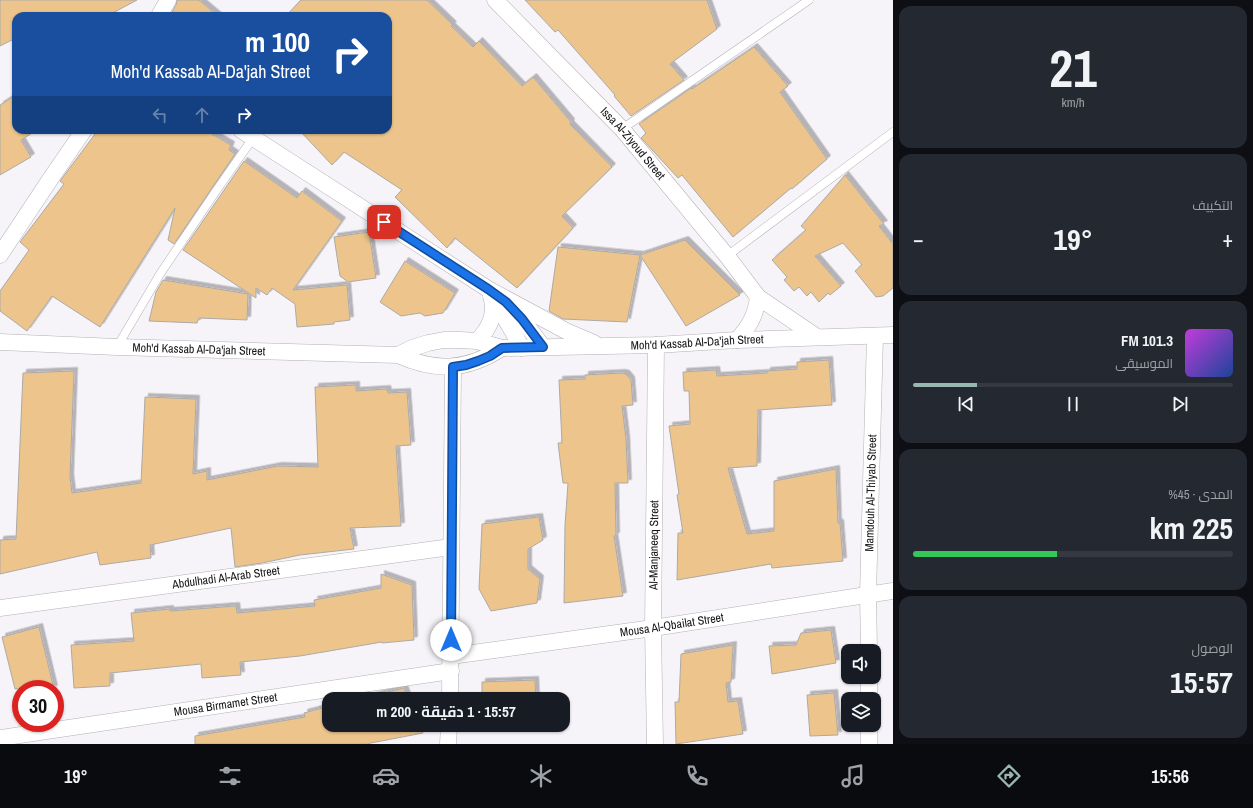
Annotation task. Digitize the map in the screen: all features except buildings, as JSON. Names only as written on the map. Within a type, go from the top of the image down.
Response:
[{"type":"street","points":[[161,12],[168,0]]},
{"type":"street","name":"Issa Al-Ziyoud Street","points":[[495,0],[622,129],[727,256],[758,297],[817,337]]},
{"type":"street","points":[[0,255],[81,134]]},
{"type":"street","points":[[247,134],[488,289],[515,310],[543,347]]},
{"type":"street","points":[[477,342],[485,333],[493,312],[492,300],[488,289]]},
{"type":"street","points":[[488,289],[566,332],[602,346]]},
{"type":"street","points":[[488,289],[522,348]]},
{"type":"street","points":[[737,340],[749,326],[757,306],[758,297]]},
{"type":"street","name":"Moh'd Kassab Al-Da'jah Street","points":[[398,355],[412,348],[444,340],[477,342],[502,348],[522,348],[656,345],[737,340],[893,335]]},
{"type":"street","name":"Mamdouh Al-Thiyab Street","points":[[869,644],[868,594],[875,336]]},
{"type":"street","name":"Moh'd Kassab Al-Da'jah Street","points":[[0,342],[398,355],[424,365],[439,367],[466,365],[490,356],[502,348]]},
{"type":"street","name":"Al-Manjaneeq Street","points":[[655,744],[653,628],[656,345]]},
{"type":"street","points":[[450,692],[453,367]]},
{"type":"street","name":"Abdulhadi Al-Arab Street","points":[[0,608],[451,547]]},
{"type":"street","name":"Mousa Al-Qbailat Street","points":[[451,663],[653,628],[893,591]]},
{"type":"street","name":"Mousa Birmamet Street","points":[[0,738],[451,663]]},
{"type":"street","points":[[448,744],[449,732]]},
{"type":"street","points":[[869,732],[869,744]]},
{"type":"lane","points":[[622,129],[809,0]]},
{"type":"lane","points":[[727,256],[893,132]]},
{"type":"lane","points":[[117,347],[160,274],[216,191],[247,134]]},
{"type":"route","points":[[384,222],[506,302],[515,310],[543,347],[502,348],[490,356],[478,361],[453,367],[451,640]]}]
